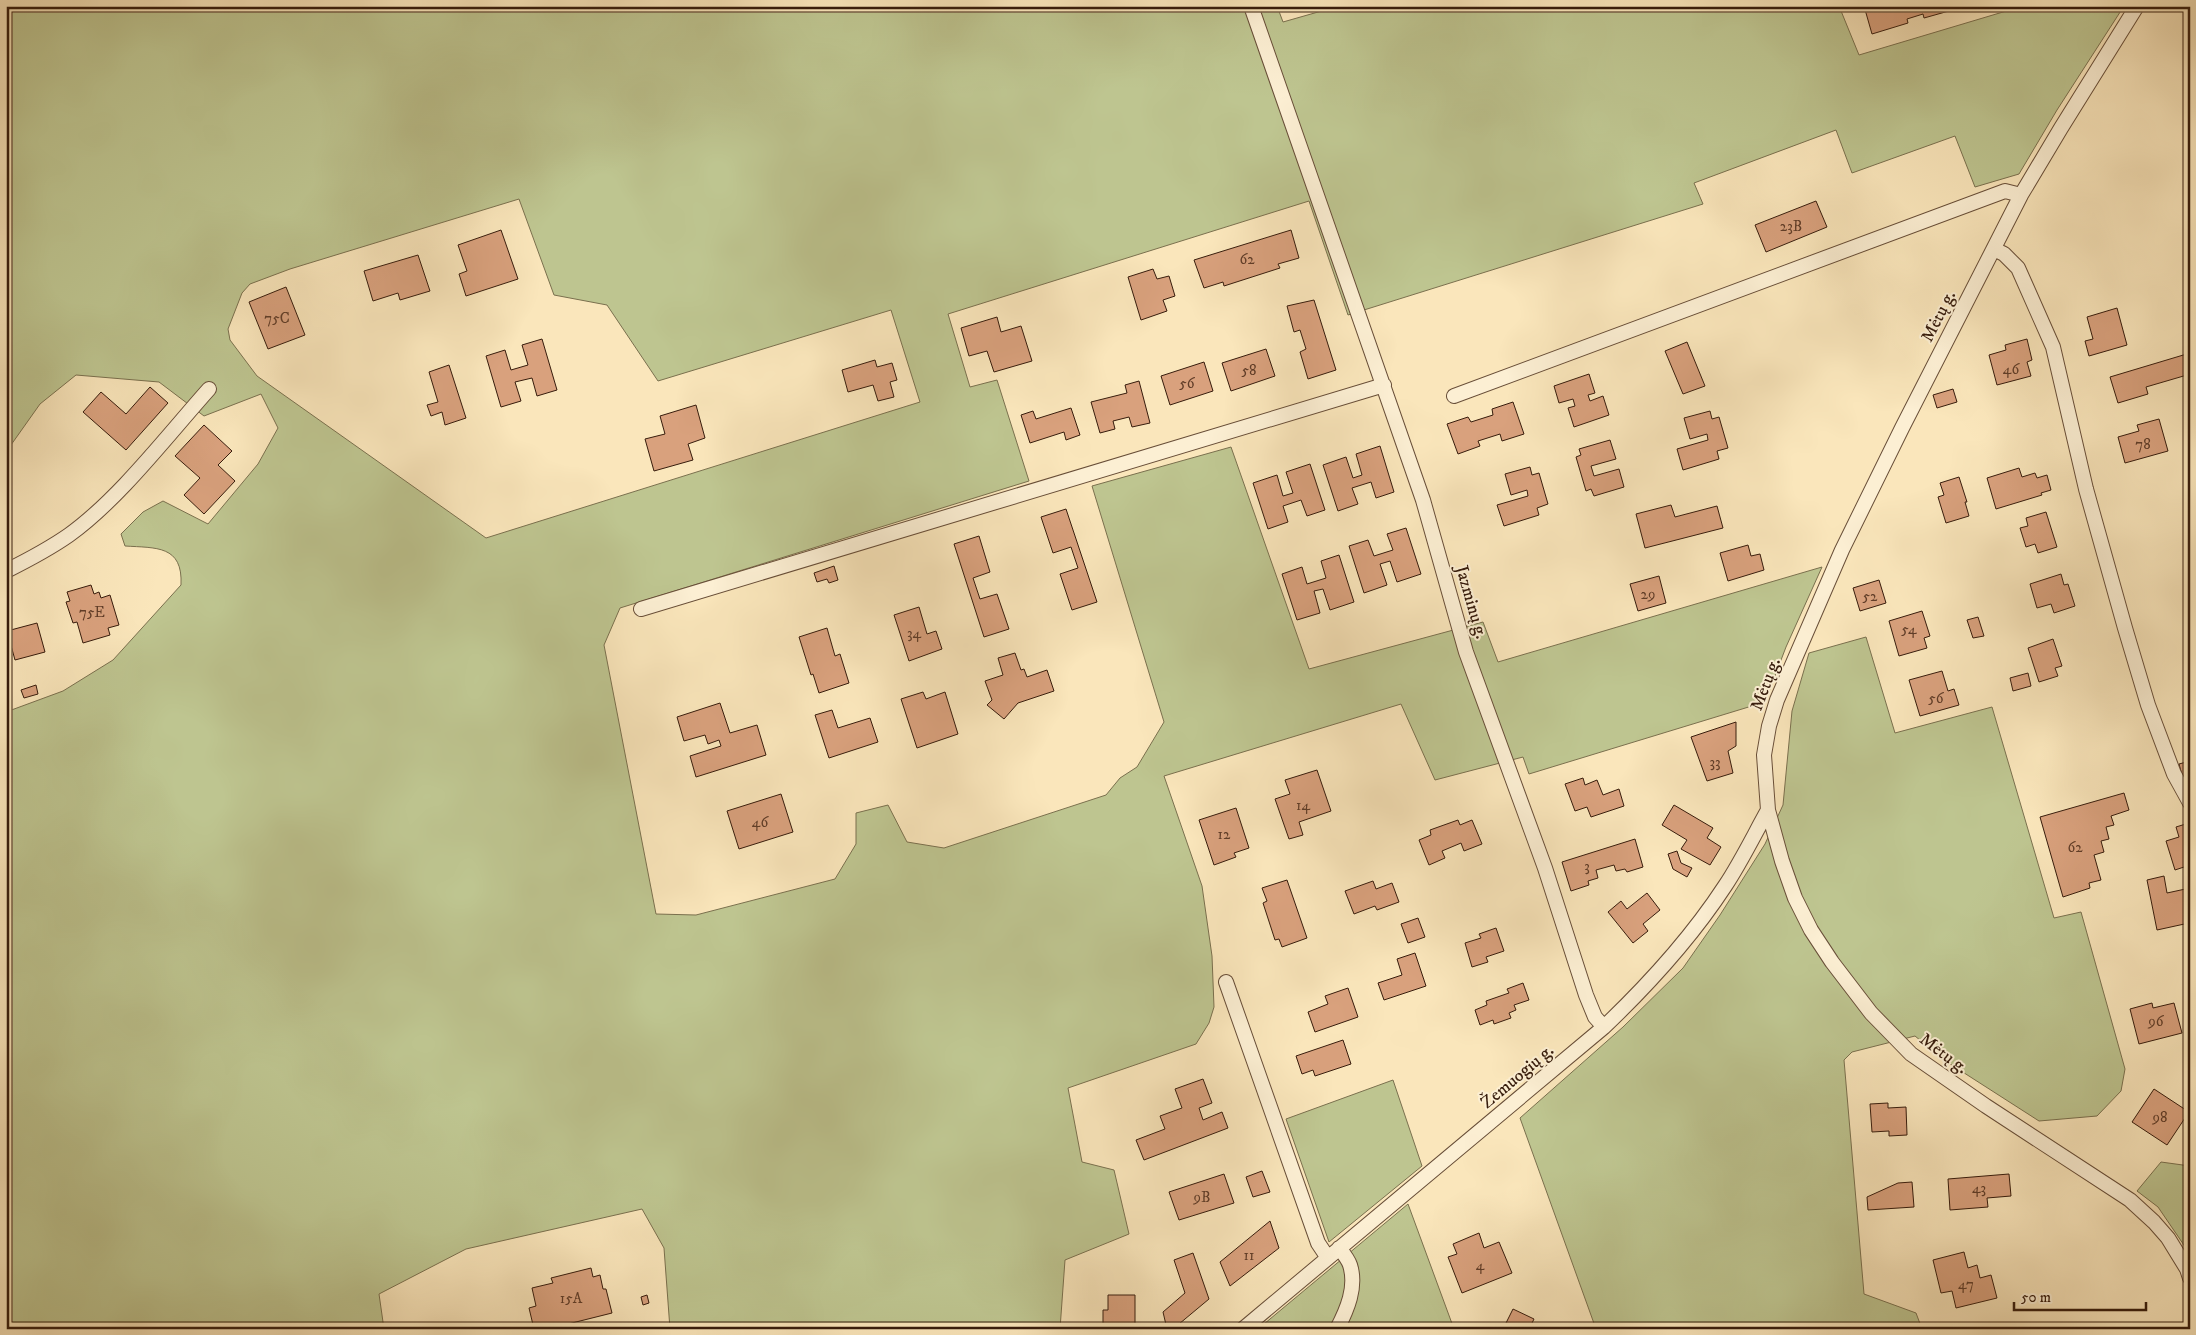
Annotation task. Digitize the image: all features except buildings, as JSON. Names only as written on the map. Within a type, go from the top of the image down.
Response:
[{"type":"street","name":"Jazminų g.","points":[[1251,6],[1423,500],[1466,652],[1545,868],[1586,995],[1595,1017],[1604,1027]]},
{"type":"street","name":"Mėtų g.","points":[[2137,6],[2021,195],[1859,514],[1777,700],[1769,726],[1764,755],[1768,810],[1782,862],[1795,898],[1811,930],[1832,962],[1871,1013],[1911,1054],[1986,1106],[2130,1200],[2168,1238],[2187,1269],[2190,1278]]},
{"type":"street","points":[[1454,396],[2005,191],[2021,195]]},
{"type":"street","points":[[1994,249],[2004,254],[2018,268],[2053,347],[2083,479],[2148,705],[2174,774],[2190,803]]},
{"type":"street","points":[[641,609],[1384,385]]},
{"type":"street","points":[[6,571],[70,534],[115,494],[209,389]]},
{"type":"street","name":"Žemuogių g.","points":[[1243,1329],[1604,1027],[1639,993],[1680,947],[1726,884],[1768,810]]},
{"type":"street","points":[[1226,982],[1318,1242],[1328,1258]]},
{"type":"street","points":[[1337,1329],[1349,1303],[1352,1282],[1350,1264],[1339,1248]]},
{"type":"green space","points":[[6,6],[1277,6],[1283,22],[1339,6],[1839,6],[1859,55],[2023,6],[2124,6],[2057,110],[2019,174],[1975,187],[1955,136],[1852,173],[1836,130],[1694,183],[1703,204],[1348,315],[1309,201],[948,314],[970,387],[997,380],[1029,481],[620,608],[604,645],[656,914],[696,915],[835,879],[856,844],[856,813],[888,805],[907,842],[944,848],[1106,795],[1120,778],[1137,767],[1164,722],[1092,486],[1231,447],[1309,669],[1483,622],[1498,662],[1822,567],[1786,647],[1765,702],[1529,774],[1523,757],[1435,780],[1401,704],[1164,776],[1202,886],[1212,956],[1214,1007],[1209,1023],[1196,1044],[1068,1088],[1082,1162],[1114,1170],[1129,1234],[1065,1260],[1060,1329],[670,1329],[664,1248],[642,1209],[466,1249],[379,1294],[384,1329],[6,1329],[6,712],[63,691],[113,660],[181,585],[177,562],[172,556],[165,551],[157,549],[125,546],[121,534],[143,512],[163,501],[208,524],[258,464],[278,428],[261,394],[204,416],[159,382],[76,375],[40,404],[6,452]],"holes":[[[519,199],[554,295],[607,305],[658,381],[891,310],[920,402],[486,538],[257,376],[230,340],[228,329],[242,293],[250,284],[290,269]]]},
{"type":"green space","points":[[1866,637],[1895,733],[1992,707],[2054,918],[2081,912],[2125,1069],[2121,1091],[2097,1116],[2039,1121],[1944,1060],[1915,1036],[1852,1052],[1844,1060],[1864,1294],[1916,1313],[1922,1329],[1596,1329],[1520,1118],[1623,1027],[1683,968],[1720,915],[1765,844],[1783,805],[1792,711],[1809,653]]},
{"type":"green space","points":[[1393,1080],[1422,1166],[1329,1242],[1286,1119]]},
{"type":"green space","points":[[2161,1162],[2190,1166],[2190,1254],[2158,1207],[2137,1191]]},
{"type":"green space","points":[[1408,1204],[1454,1329],[1258,1329]]}]
